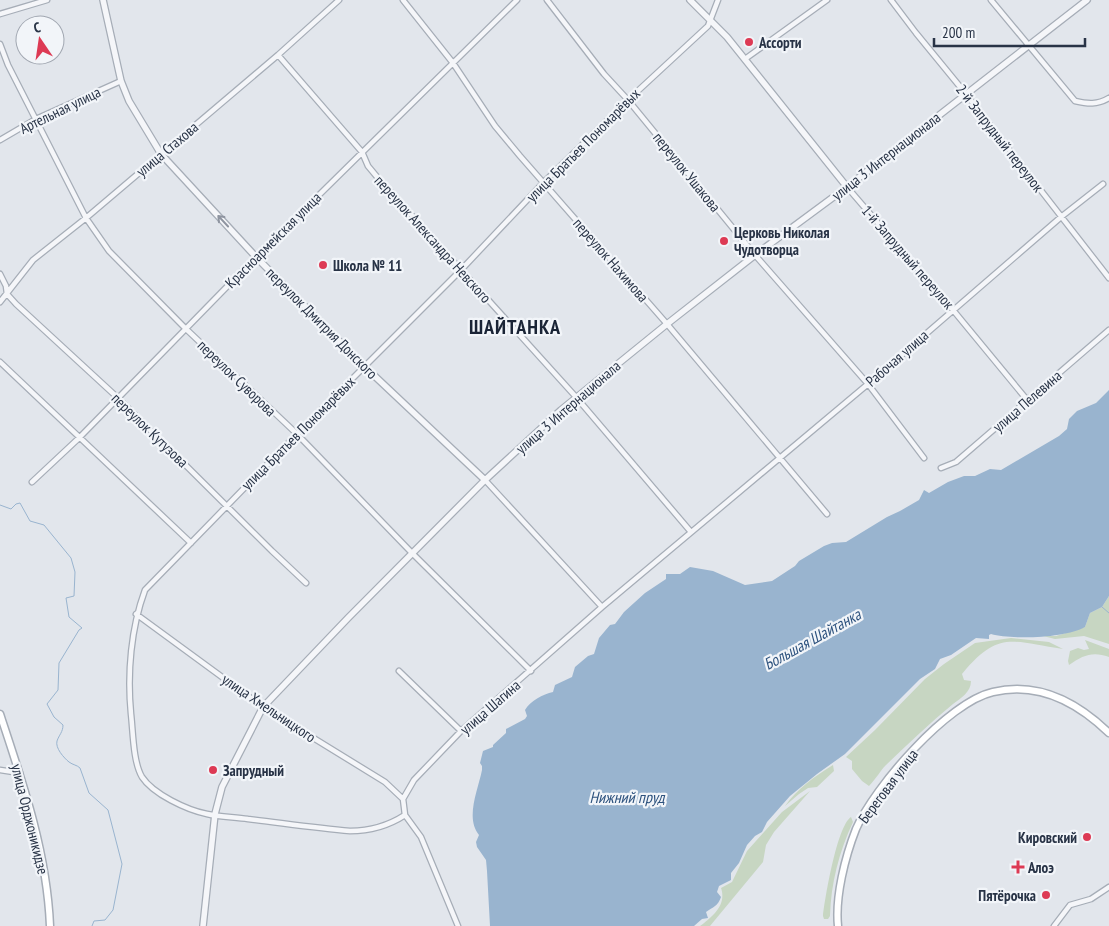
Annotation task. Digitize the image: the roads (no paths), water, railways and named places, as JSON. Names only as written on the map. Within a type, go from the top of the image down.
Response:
[{"type":"main road","name":"Береговая улица","points":[[838,926],[837,913],[841,884],[850,848],[862,816],[905,757],[957,709],[975,698],[992,692],[1015,689],[1045,692],[1061,698],[1088,713],[1109,733]]},
{"type":"main road","name":"улица Орджоникидзе","points":[[0,714],[20,773],[44,864],[50,926]]},
{"type":"street","points":[[0,14],[47,0]]},
{"type":"street","name":"переулок Дмитрия Донского","points":[[103,0],[121,81],[129,101],[161,154],[256,257],[364,366],[485,480],[602,607]]},
{"type":"street","name":"улица Стахова","points":[[0,302],[33,260],[86,218],[278,55],[339,0]]},
{"type":"street","name":"переулок Нахимова","points":[[403,0],[453,63],[495,126],[667,324],[827,514]]},
{"type":"street","name":"Красноармейская улица","points":[[32,482],[79,438],[256,257],[517,0]]},
{"type":"street","name":"переулок Ушакова","points":[[547,0],[604,74],[628,100],[755,255],[868,384],[924,458]]},
{"type":"street","name":"1-й Запрудный переулок","points":[[690,0],[711,20],[745,59],[847,187],[1028,400]]},
{"type":"street","points":[[711,20],[718,0]]},
{"type":"street","points":[[745,59],[827,0]]},
{"type":"street","name":"2-й Запрудный переулок","points":[[891,0],[1109,278]]},
{"type":"street","points":[[991,0],[1075,101],[1088,104],[1101,103],[1109,98]]},
{"type":"street","name":"улица 3 Интернационала","points":[[203,926],[215,814],[224,784],[263,707],[485,480],[576,397],[755,255],[847,187],[1087,0]]},
{"type":"street","name":"улица Братьев Пономарёвых","points":[[405,815],[379,828],[350,831],[207,814],[156,792],[141,775],[133,736],[129,687],[136,614],[145,590],[296,434],[461,270],[544,182],[628,100],[708,26],[711,20]]},
{"type":"street","name":"переулок Суворова","points":[[0,44],[8,65],[86,218],[108,251],[296,434],[531,671]]},
{"type":"street","name":"переулок Александра Невского","points":[[278,55],[362,152],[373,172],[576,397],[691,532]]},
{"type":"street","name":"Артельная улица","points":[[0,140],[36,119],[121,81]]},
{"type":"street","name":"Рабочая улица","points":[[691,532],[868,384],[1061,217],[1103,184]]},
{"type":"street","name":"переулок Кутузова","points":[[0,274],[6,286],[7,294],[16,304],[118,398],[306,583]]},
{"type":"street","name":"улица Пелевина","points":[[941,468],[956,462],[1109,330]]},
{"type":"street","points":[[0,362],[190,543]]},
{"type":"street","name":"улица Шагина","points":[[403,799],[414,780],[461,731],[602,607],[691,532]]},
{"type":"street","name":"улица Хмельницкого","points":[[136,614],[263,707],[385,782],[403,799]]},
{"type":"street","points":[[399,671],[461,731]]},
{"type":"street","points":[[0,770],[20,773]]},
{"type":"street","points":[[403,799],[405,815],[421,837],[458,926]]},
{"type":"street","points":[[1054,926],[1070,905],[1090,899],[1109,887]]},
{"type":"water","name":"Нижний пруд","points":[[1109,390],[1109,596],[1102,607],[1090,613],[1085,627],[1053,636],[1012,637],[991,634],[989,639],[976,638],[951,655],[940,659],[935,669],[920,679],[845,754],[790,796],[767,822],[762,832],[755,836],[747,845],[739,863],[731,873],[731,880],[719,886],[717,892],[721,897],[720,900],[706,912],[708,918],[702,919],[694,926],[490,926],[486,860],[477,847],[476,842],[479,835],[473,820],[474,804],[482,770],[480,763],[483,751],[493,747],[506,733],[506,729],[525,719],[527,716],[525,710],[533,701],[553,692],[555,685],[572,677],[575,667],[588,656],[594,654],[599,638],[610,625],[615,624],[624,612],[645,593],[666,579],[666,574],[680,574],[690,567],[713,571],[745,585],[772,581],[795,566],[799,561],[824,546],[832,543],[846,542],[919,500],[924,490],[929,493],[948,482],[964,476],[975,476],[990,469],[1001,470],[1059,436],[1067,429],[1069,419],[1077,411],[1096,403]]},
{"type":"waterway","points":[[0,505],[11,509],[20,503],[30,521],[44,525],[71,558],[75,572],[74,596],[66,598],[69,617],[82,628],[59,663],[58,690],[47,704],[54,717],[63,725],[62,732],[57,741],[59,750],[69,762],[80,768],[89,793],[108,810],[122,864],[113,910],[105,920],[94,921],[92,926]]},
{"type":"waterway","points":[[1102,607],[1109,613]]},
{"type":"place","name":"Ассорти","points":[[749,42]]},
{"type":"place","name":"Церковь Николая Чудотворца","points":[[724,241]]},
{"type":"place","name":"Школа № 11","points":[[323,265]]},
{"type":"place","name":"Запрудный","points":[[213,770]]},
{"type":"place","name":"Кировский","points":[[1087,837]]},
{"type":"place","name":"Алоэ","points":[[1018,867]]},
{"type":"place","name":"Пятёрочка","points":[[1046,895]]},
{"type":"district","name":"ШАЙТАНКА","points":[[515,327]]},
{"type":"water label","name":"Большая Шайтанка","points":[[812,639]]}]
